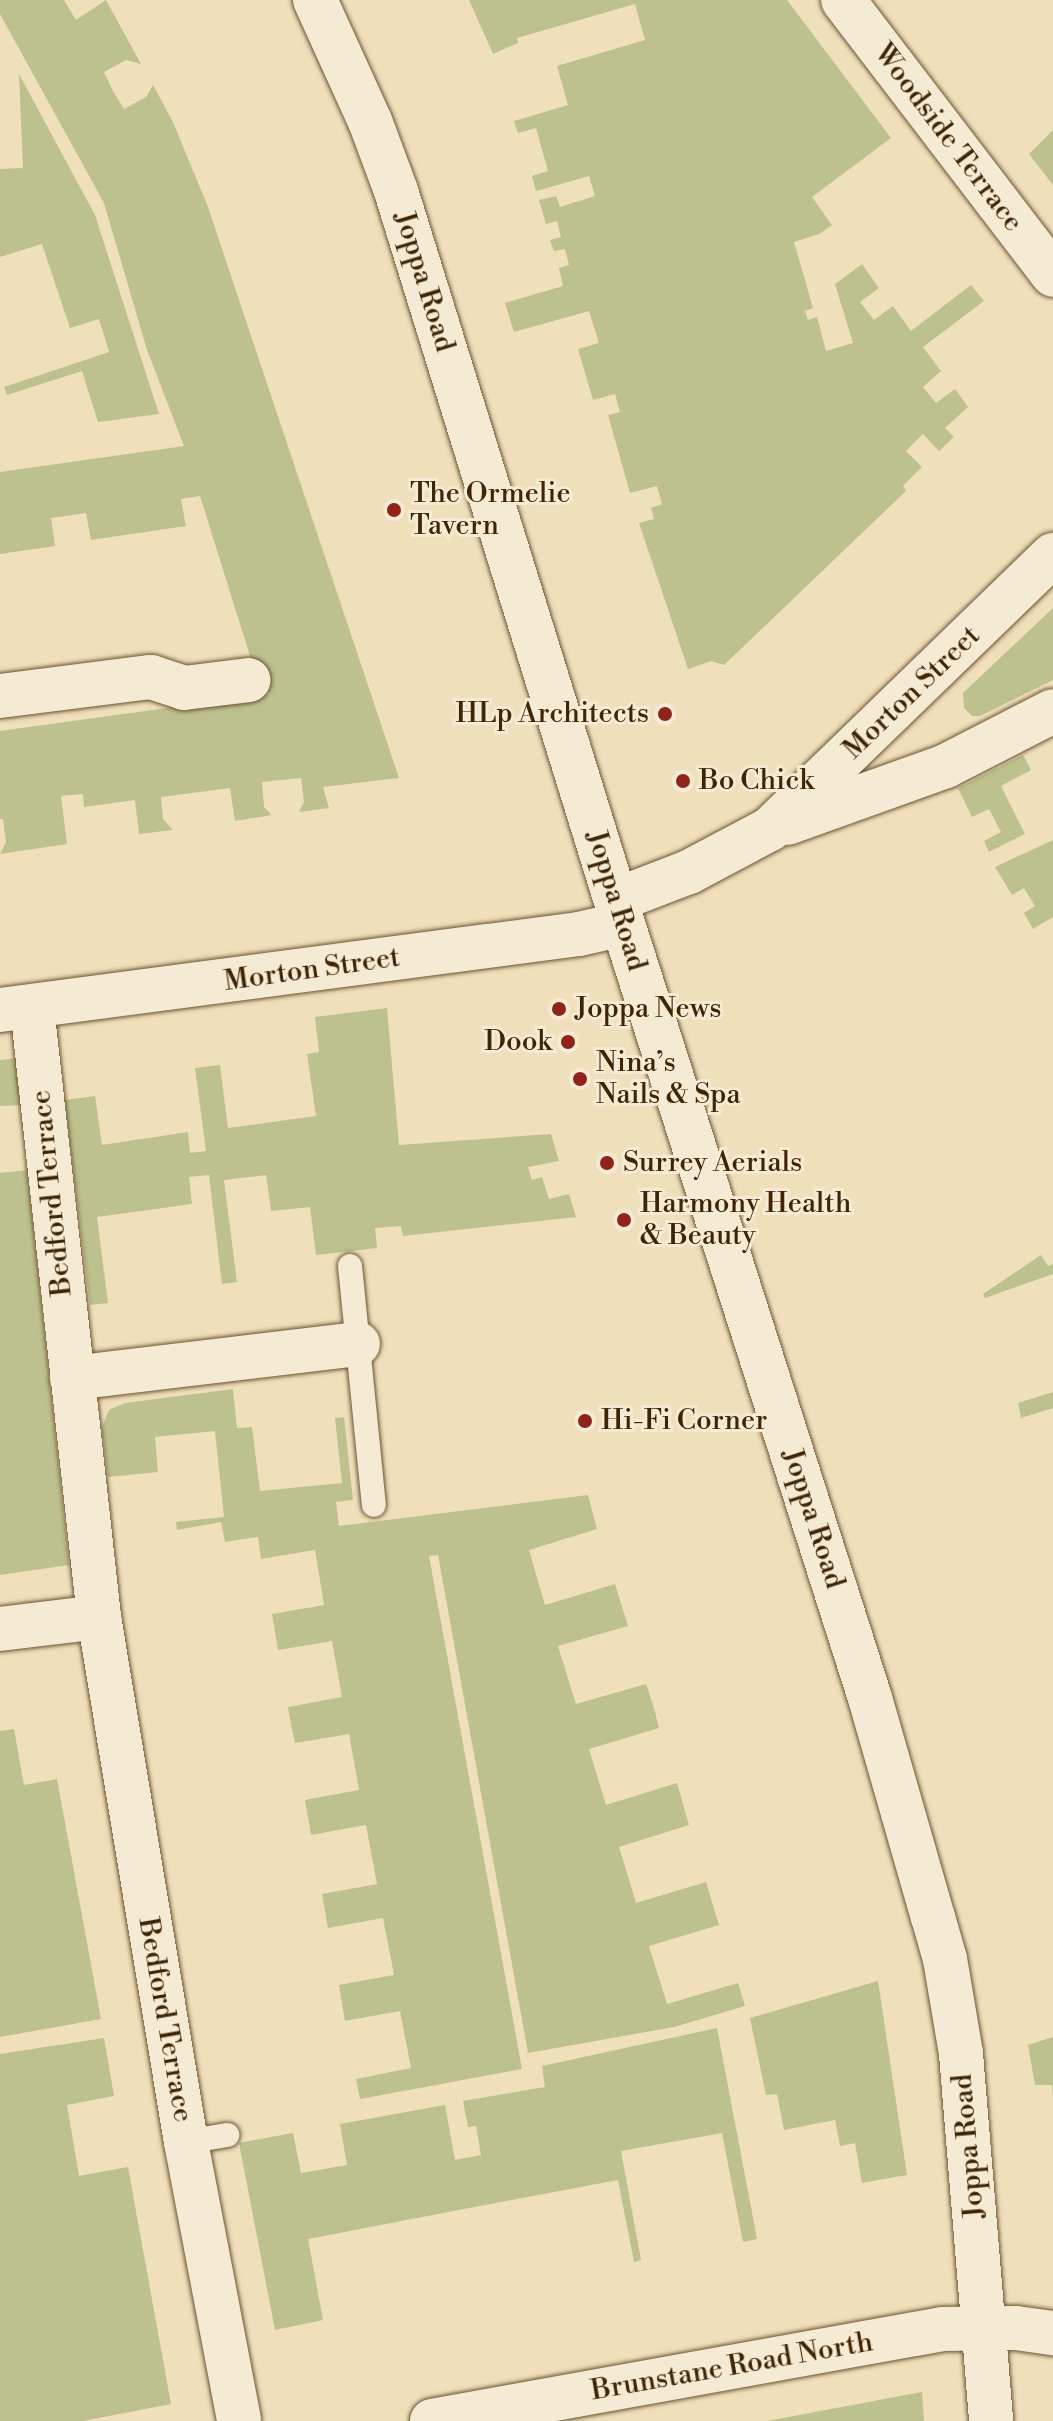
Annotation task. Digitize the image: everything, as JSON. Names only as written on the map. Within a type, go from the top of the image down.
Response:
[{"type":"street","name":"Joppa Road","points":[[315,0],[370,121],[396,191],[620,912],[870,1698],[945,1959],[961,2054],[991,2421]]},
{"type":"street","name":"Woodside Terrace","points":[[843,0],[1053,275]]},
{"type":"street","name":"Morton Street","points":[[770,829],[1053,555]]},
{"type":"street","points":[[0,696],[151,677],[184,688],[249,680]]},
{"type":"street","name":"Morton Street","points":[[16,1008],[550,938],[620,912],[770,829],[946,766],[1053,711]]},
{"type":"street","name":"Bedford Terrace","points":[[16,1008],[72,1378],[99,1617],[206,2138],[239,2421]]},
{"type":"street","points":[[72,1378],[358,1344]]},
{"type":"street","points":[[0,1629],[99,1617]]},
{"type":"street","name":"Brunstane Road North","points":[[432,2421],[943,2329],[985,2328],[1053,2333]]},
{"type":"lane","points":[[350,1266],[374,1505]]},
{"type":"green space","points":[[0,0],[64,0],[76,20],[106,0],[141,64],[126,60],[104,72],[113,91],[124,109],[146,97],[153,85],[173,122],[208,207],[399,778],[323,787],[329,808],[299,812],[304,802],[301,778],[262,782],[264,807],[272,815],[235,821],[230,788],[161,797],[163,819],[173,830],[139,834],[135,800],[84,807],[83,794],[61,796],[67,844],[0,854],[6,842],[3,819],[0,819],[0,731],[269,694],[265,673],[250,656],[200,496],[181,499],[186,526],[91,540],[86,513],[51,518],[55,546],[0,554],[0,472],[184,446],[147,350],[104,203],[0,14]]},
{"type":"green space","points":[[469,0],[787,0],[891,138],[812,197],[832,225],[819,234],[794,242],[813,308],[805,311],[808,320],[817,317],[826,351],[853,343],[835,284],[862,264],[879,288],[860,302],[874,320],[893,306],[911,331],[971,285],[984,301],[923,347],[941,371],[923,387],[936,403],[955,389],[968,407],[945,428],[954,437],[939,451],[923,434],[906,451],[922,467],[903,486],[906,491],[724,665],[711,661],[688,669],[639,523],[654,519],[651,508],[662,504],[657,486],[630,493],[608,415],[620,412],[615,394],[593,400],[578,349],[599,343],[589,311],[514,332],[505,303],[563,286],[559,268],[569,265],[565,249],[554,251],[550,240],[561,237],[557,221],[546,224],[539,200],[556,196],[560,207],[595,196],[589,176],[536,191],[532,176],[548,171],[536,128],[518,133],[514,121],[568,105],[557,66],[645,40],[635,4],[517,38],[518,43],[493,54]]},
{"type":"green space","points":[[19,74],[95,215],[159,414],[98,422],[82,371],[7,395],[4,387],[109,352],[99,319],[70,328],[42,244],[0,257],[0,169],[23,168]]},
{"type":"green space","points":[[1053,130],[1053,185],[1029,154]]},
{"type":"green space","points":[[1053,608],[1053,680],[980,716],[972,716],[964,708],[963,693]]},
{"type":"green space","points":[[1023,755],[1031,770],[1001,786],[1025,834],[989,852],[984,841],[1001,832],[989,809],[972,817],[958,788]]},
{"type":"green space","points":[[1053,840],[1053,917],[1033,929],[1024,913],[1035,906],[1024,888],[1012,895],[995,867]]},
{"type":"green space","points":[[387,1008],[399,1145],[551,1134],[559,1161],[528,1167],[532,1180],[542,1177],[549,1199],[569,1194],[576,1217],[403,1236],[401,1226],[375,1228],[377,1248],[316,1255],[310,1207],[271,1211],[266,1175],[224,1180],[237,1282],[222,1284],[209,1175],[189,1177],[192,1204],[97,1217],[108,1303],[90,1305],[65,1100],[95,1096],[102,1145],[188,1132],[190,1153],[206,1151],[195,1068],[220,1065],[228,1128],[316,1116],[307,1054],[319,1052],[315,1017]]},
{"type":"green space","points":[[16,1058],[20,1105],[0,1106],[0,1060]]},
{"type":"green space","points":[[27,1170],[69,1565],[0,1575],[0,1173]]},
{"type":"green space","points":[[1041,1255],[1048,1266],[1053,1264],[1053,1274],[985,1298],[983,1294]]},
{"type":"green space","points":[[233,1389],[237,1428],[252,1427],[260,1491],[342,1483],[335,1418],[344,1417],[353,1500],[336,1502],[339,1526],[588,1495],[597,1529],[529,1550],[545,1605],[615,1584],[628,1626],[558,1646],[576,1704],[646,1684],[654,1708],[659,1728],[589,1749],[606,1805],[677,1783],[689,1825],[619,1847],[636,1903],[706,1882],[719,1925],[649,1946],[667,2004],[738,1983],[745,2006],[674,2027],[528,2053],[438,1555],[429,1556],[522,2069],[360,2099],[356,2079],[411,2068],[400,2011],[345,2021],[339,1985],[394,1975],[383,1918],[328,1928],[322,1894],[377,1884],[366,1825],[311,1835],[305,1800],[359,1790],[349,1734],[295,1743],[291,1725],[288,1707],[342,1697],[332,1641],[278,1650],[272,1614],[324,1605],[315,1550],[261,1559],[258,1537],[225,1542],[221,1522],[177,1530],[176,1522],[224,1517],[215,1431],[155,1437],[158,1472],[108,1477],[102,1427],[109,1410],[125,1403]]},
{"type":"green space","points":[[1053,1392],[1053,1408],[1021,1418],[1018,1403]]},
{"type":"green space","points":[[14,1729],[24,1785],[57,1779],[101,2019],[0,2037],[0,1731]]},
{"type":"green space","points":[[878,1981],[907,2175],[862,2183],[855,2143],[840,2146],[835,2120],[784,2130],[777,2094],[766,2095],[750,2018]]},
{"type":"green space","points":[[717,2028],[757,2239],[743,2242],[722,2133],[621,2151],[641,2260],[634,2262],[618,2180],[464,2209],[308,2239],[323,2320],[275,2330],[239,2143],[293,2133],[301,2173],[347,2165],[340,2124],[445,2105],[455,2160],[481,2155],[476,2126],[468,2127],[463,2101],[545,2087],[542,2066]]},
{"type":"green space","points":[[1053,2037],[1053,2098],[1052,2085],[1035,2085],[1028,2045]]},
{"type":"green space","points":[[104,2038],[114,2096],[67,2105],[79,2176],[128,2167],[171,2404],[83,2421],[0,2421],[0,2054]]},
{"type":"green space","points":[[922,2392],[924,2421],[767,2421]]},
{"type":"place","name":"The Ormelie Tavern","points":[[394,510]]},
{"type":"place","name":"HLp Architects","points":[[665,714]]},
{"type":"place","name":"Bo Chick","points":[[683,781]]},
{"type":"place","name":"Joppa News","points":[[559,1009]]},
{"type":"place","name":"Dook","points":[[568,1042]]},
{"type":"place","name":"Nina’s Nails & Spa","points":[[580,1079]]},
{"type":"place","name":"Surrey Aerials","points":[[607,1163]]},
{"type":"place","name":"Harmony Health & Beauty","points":[[624,1220]]},
{"type":"place","name":"Hi-Fi Corner","points":[[585,1421]]}]
